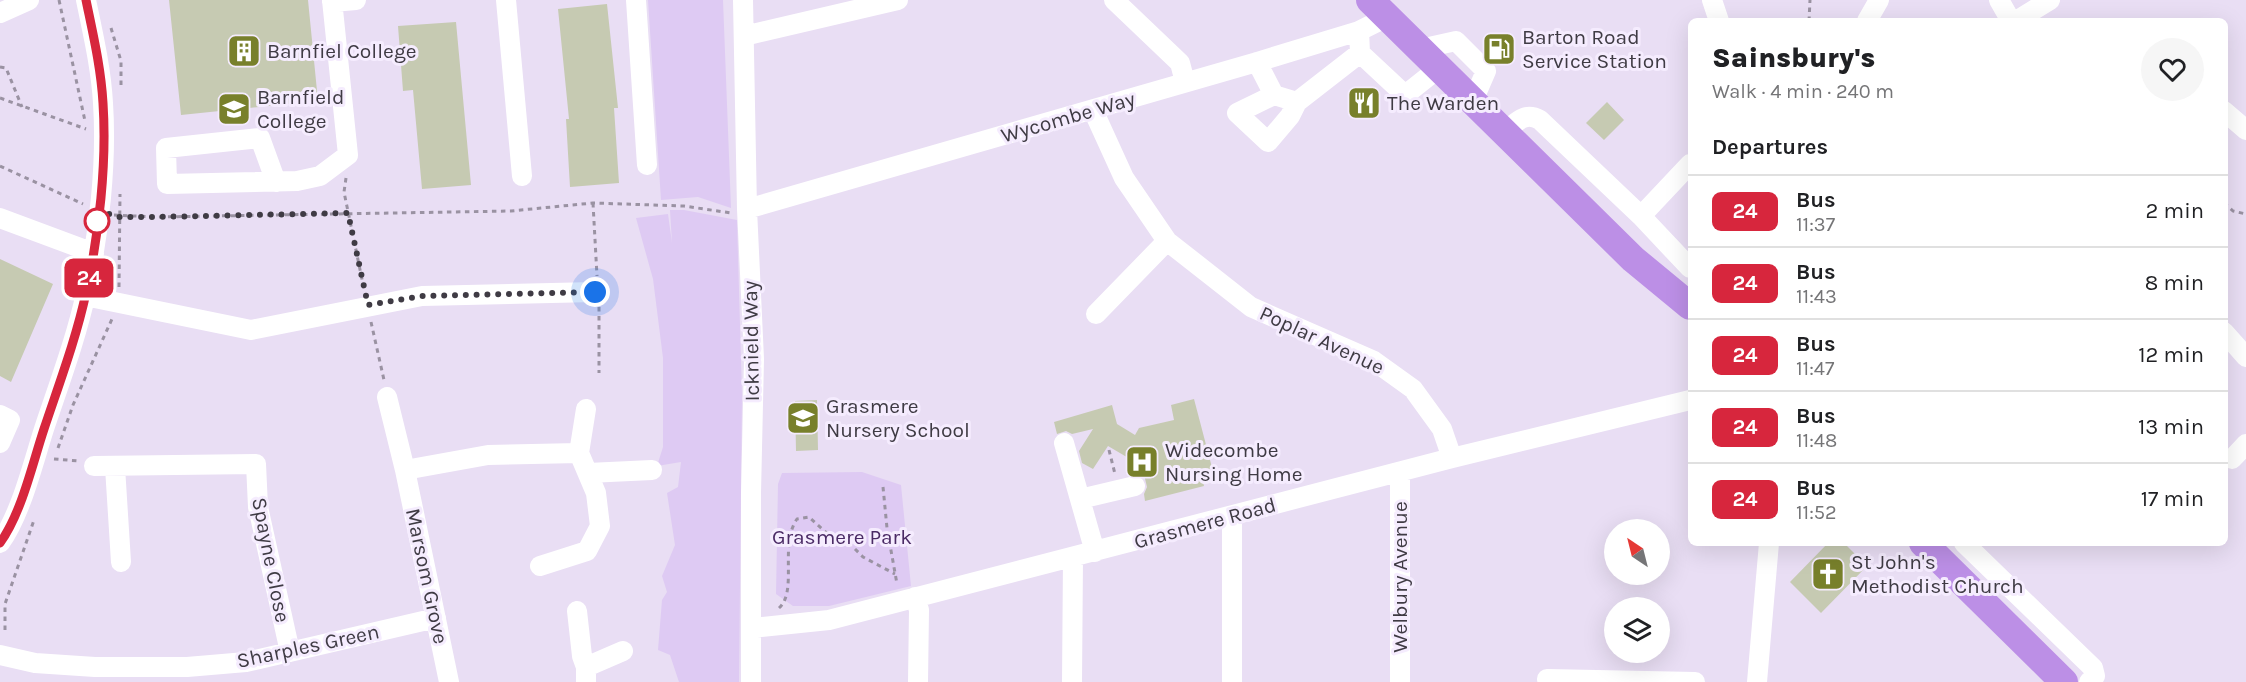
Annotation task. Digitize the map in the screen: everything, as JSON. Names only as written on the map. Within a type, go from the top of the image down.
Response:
[{"type":"highway","points":[[1379,9],[1634,259],[1688,304]]},
{"type":"highway","points":[[1926,546],[2064,682]]},
{"type":"street","points":[[0,13],[28,0]]},
{"type":"street","points":[[0,543],[22,497],[85,296],[94,253],[103,166],[103,104],[97,53],[86,0]]},
{"type":"street","points":[[276,182],[260,138],[166,148],[166,184],[276,182],[297,181],[320,176],[348,154],[332,1],[356,0]]},
{"type":"street","points":[[506,0],[522,176]]},
{"type":"street","points":[[636,0],[647,165]]},
{"type":"street","name":"Icknield Way","points":[[743,0],[747,209],[754,359],[751,682]]},
{"type":"street","points":[[744,36],[898,0]]},
{"type":"street","points":[[1114,0],[1180,63],[1185,82]]},
{"type":"street","points":[[1712,0],[1718,18]]},
{"type":"street","points":[[1869,18],[1879,0]]},
{"type":"street","points":[[1999,0],[2009,18]]},
{"type":"street","points":[[2021,18],[2050,0]]},
{"type":"street","name":"Wycombe Way","points":[[747,209],[1359,31],[1379,9]]},
{"type":"street","points":[[1359,31],[1360,53],[1405,95],[1439,68]]},
{"type":"street","points":[[1417,47],[1429,47],[1456,41],[1486,71],[1473,101]]},
{"type":"street","points":[[1297,102],[1274,95],[1237,113],[1268,142],[1290,116],[1297,102],[1360,53]]},
{"type":"street","points":[[1257,62],[1274,95]]},
{"type":"street","name":"Poplar Avenue","points":[[1093,110],[1124,178],[1167,242],[1251,307],[1374,361],[1413,389],[1442,429],[1452,458]]},
{"type":"street","points":[[2228,114],[2246,130]]},
{"type":"street","points":[[1504,132],[1526,116],[1540,120],[1641,216],[1688,266]]},
{"type":"street","points":[[1641,216],[1688,166]]},
{"type":"street","points":[[0,218],[94,253]]},
{"type":"street","points":[[1096,314],[1167,242]]},
{"type":"street","points":[[85,296],[251,330],[422,296],[595,292]]},
{"type":"street","points":[[2228,337],[2246,357]]},
{"type":"street","name":"Marsom Grove","points":[[387,397],[405,471],[449,682]]},
{"type":"street","name":"Grasmere Road","points":[[752,628],[829,620],[1452,458],[1688,399]]},
{"type":"street","points":[[540,567],[587,551],[600,526],[596,493],[579,453],[586,409]]},
{"type":"street","points":[[0,415],[10,420],[0,442]]},
{"type":"street","points":[[1064,443],[1095,552]]},
{"type":"street","points":[[2232,459],[2246,444]]},
{"type":"street","points":[[405,471],[488,454],[579,453]]},
{"type":"street","name":"Spayne Close","points":[[94,466],[256,464],[258,507],[290,652]]},
{"type":"street","points":[[115,467],[121,562]]},
{"type":"street","points":[[588,473],[652,470]]},
{"type":"street","name":"Welbury Avenue","points":[[1400,473],[1400,682]]},
{"type":"street","points":[[1080,499],[1127,488]]},
{"type":"street","points":[[1232,516],[1232,682]]},
{"type":"street","points":[[1757,682],[1769,546]]},
{"type":"street","points":[[1967,546],[2093,668],[2095,676],[2089,682]]},
{"type":"street","points":[[1072,682],[1074,558]]},
{"type":"street","points":[[908,599],[919,609],[918,682]]},
{"type":"street","points":[[577,611],[586,674],[623,651]]},
{"type":"street","name":"Sharples Green","points":[[0,655],[95,675],[246,662],[436,618]]},
{"type":"street","points":[[1547,680],[1695,682]]},
{"type":"path","points":[[1809,18],[1810,0]]},
{"type":"path","points":[[0,67],[6,68],[22,107]]},
{"type":"path","points":[[0,98],[86,129]]},
{"type":"path","points":[[348,154],[344,192],[387,397]]},
{"type":"path","points":[[0,166],[98,211],[120,217],[511,212],[593,203],[684,206],[734,214],[747,209]]},
{"type":"path","points":[[2228,207],[2233,211],[2246,214]]},
{"type":"path","points":[[94,466],[79,460],[54,459],[73,405],[114,314]]},
{"type":"path","points":[[1109,450],[1127,488]]},
{"type":"path","points":[[883,487],[895,574],[908,599]]},
{"type":"path","points":[[5,630],[5,604],[36,515]]},
{"type":"path","points":[[775,626],[777,610],[784,603],[788,592],[788,546],[790,528],[796,519],[809,517],[830,536],[849,543],[862,557],[895,574]]},
{"type":"green space","points":[[648,0],[723,0],[731,208],[698,197],[661,200]]},
{"type":"green space","points":[[670,210],[684,210],[737,220],[742,395],[739,682],[679,682],[670,655],[658,650],[662,600],[667,592],[662,576],[675,545],[667,493],[678,487],[681,462],[657,466],[663,447],[663,358],[653,279],[636,218],[668,214],[672,243]]},
{"type":"green space","name":"Grasmere Park","points":[[862,472],[901,485],[911,586],[829,606],[793,606],[776,594],[778,484],[782,473]]},
{"type":"building","name":"Barnfiel College","points":[[169,0],[308,0],[318,101],[181,115]]},
{"type":"building","points":[[607,4],[618,108],[614,108],[619,183],[570,187],[566,119],[569,119],[558,9]]},
{"type":"building","points":[[456,22],[471,185],[422,189],[413,90],[403,91],[398,26]]},
{"type":"building","points":[[1607,102],[1624,120],[1604,140],[1586,123]]},
{"type":"building","points":[[0,259],[53,284],[11,382],[0,376]]},
{"type":"building","points":[[1194,399],[1215,479],[1203,482],[1204,486],[1145,501],[1144,494],[1147,487],[1142,466],[1108,446],[1093,469],[1082,463],[1079,451],[1093,429],[1072,434],[1066,431],[1057,434],[1054,422],[1112,405],[1117,424],[1135,435],[1139,428],[1174,420],[1171,405]]},
{"type":"building","points":[[817,400],[818,450],[796,451],[795,401]]},
{"type":"building","name":"St John's Methodist Church","points":[[1825,546],[1847,546],[1867,566],[1821,613],[1790,582]]},
{"type":"bus line","name":"24","points":[[0,543],[5,537],[22,497],[54,399],[85,296],[94,253],[103,166],[103,104],[97,53],[86,0]]},
{"type":"place","name":"Barton Road Service Station","points":[[1499,49]]},
{"type":"place","name":"Barnfiel College","points":[[244,51]]},
{"type":"place","name":"The Warden","points":[[1364,103]]},
{"type":"place","name":"Barnfield College","points":[[234,109]]},
{"type":"place","name":"Grasmere Nursery School","points":[[803,418]]},
{"type":"place","name":"Widecombe Nursing Home","points":[[1142,462]]},
{"type":"place","name":"St John's Methodist Church","points":[[1828,574]]},
{"type":"route","points":[[97,221],[98,211],[120,217],[348,213],[368,305],[422,296],[595,292]]}]
